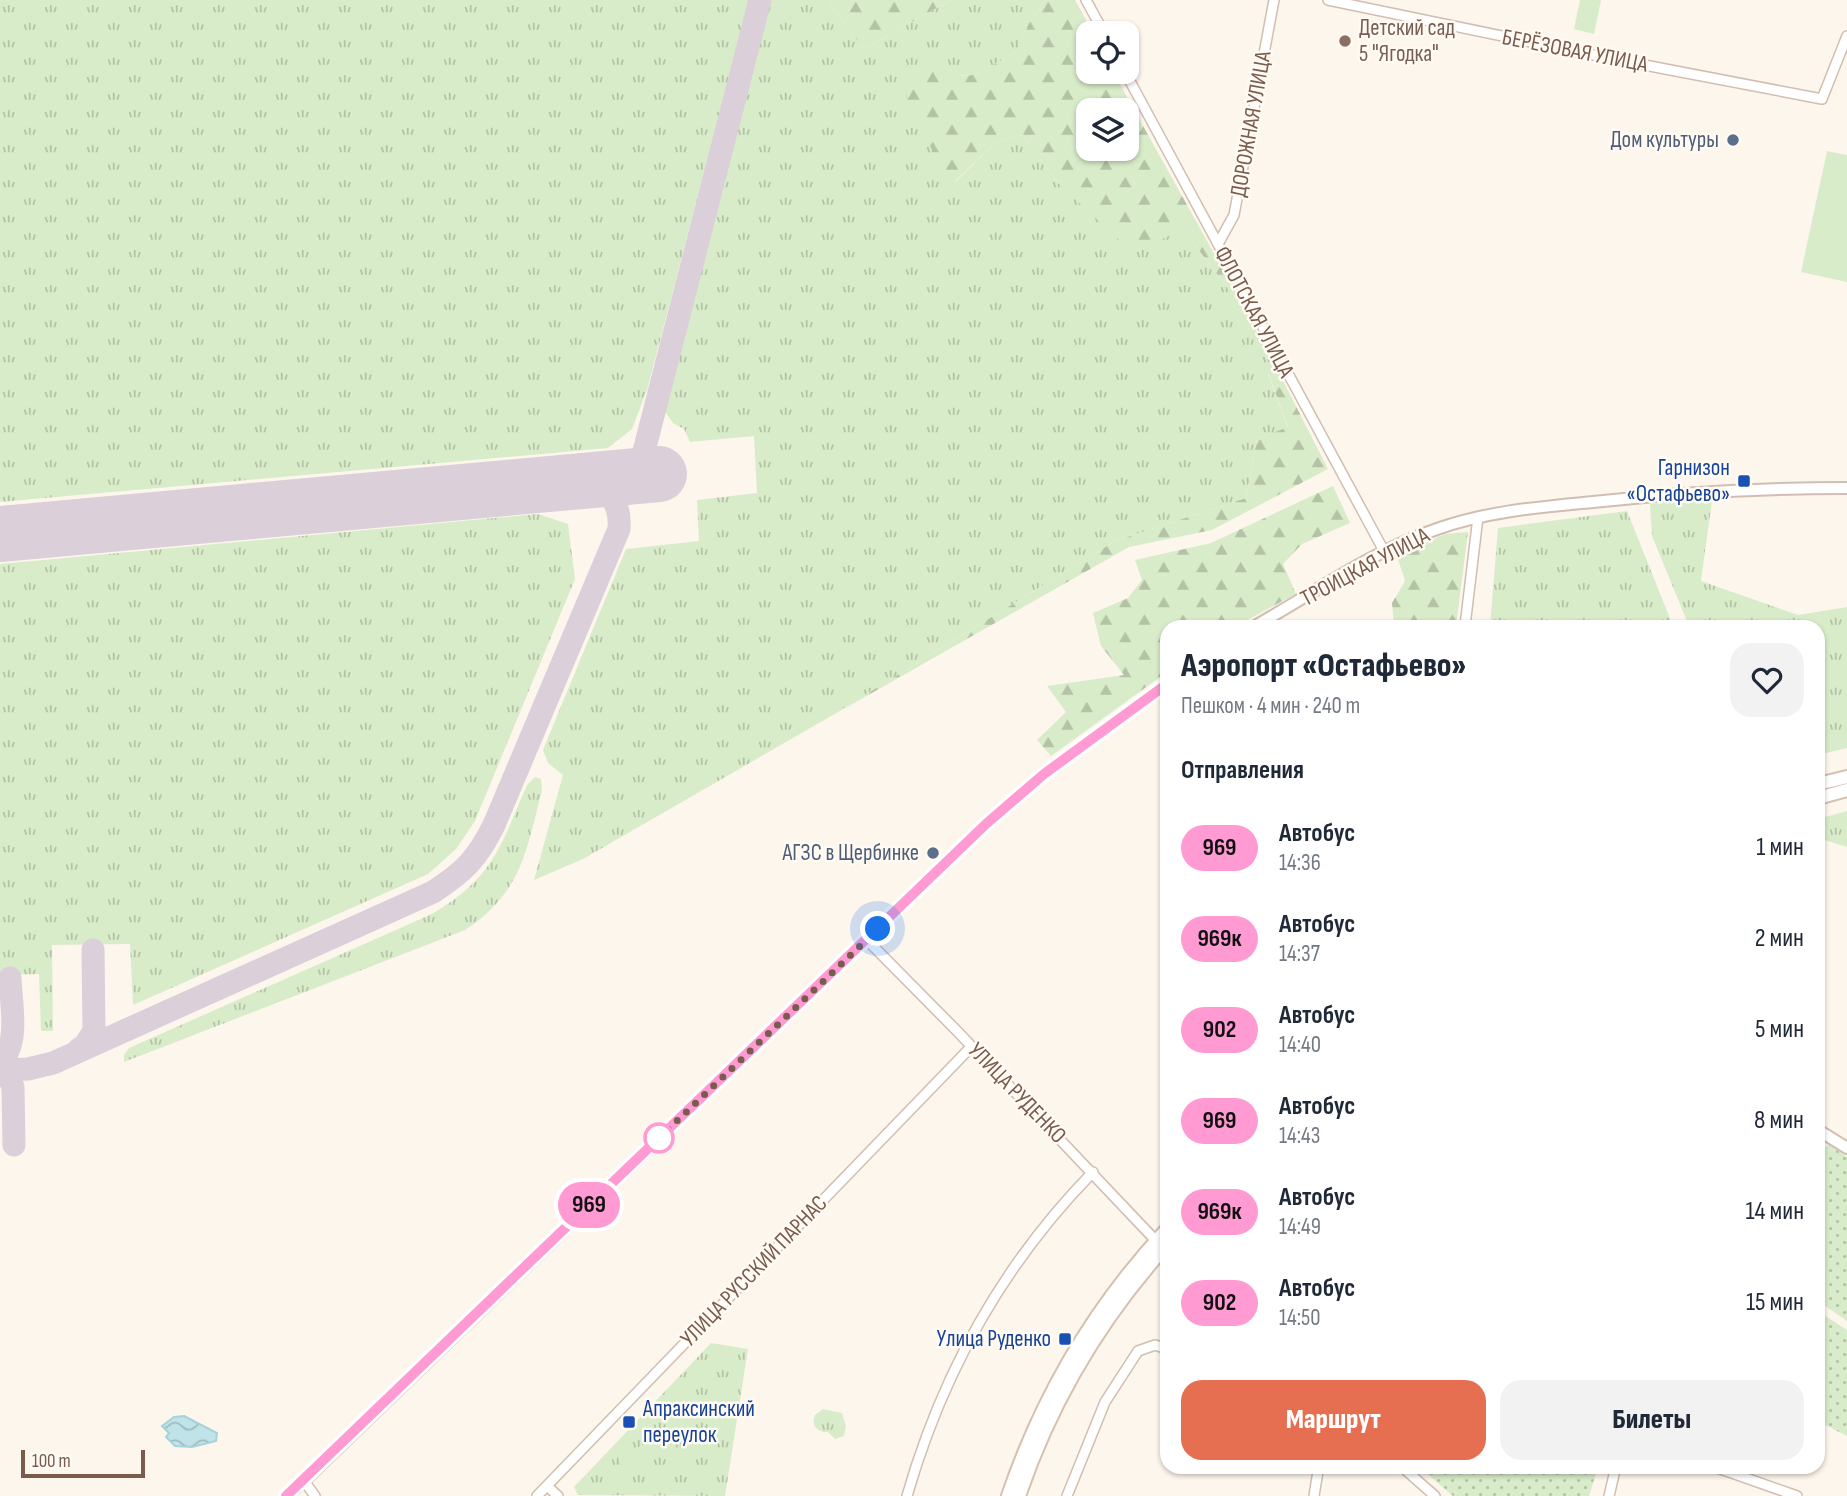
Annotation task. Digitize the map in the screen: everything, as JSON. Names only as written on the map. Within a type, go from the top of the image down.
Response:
[{"type":"main road","points":[[1825,783],[1847,777]]},
{"type":"main road","points":[[1825,795],[1847,790]]},
{"type":"main road","points":[[1008,1496],[1042,1408],[1068,1362],[1096,1317],[1160,1248]]},
{"type":"main road","points":[[1019,1496],[1052,1412],[1076,1368],[1107,1319],[1160,1249]]},
{"type":"street","points":[[1086,0],[1097,21]]},
{"type":"street","name":"ДОРОЖНАЯ УЛИЦА","points":[[1218,244],[1234,215],[1273,0]]},
{"type":"street","name":"БЕРЁЗОВАЯ УЛИЦА","points":[[1328,0],[1822,99],[1847,36]]},
{"type":"street","name":"ФЛОТСКАЯ УЛИЦА","points":[[1131,84],[1384,551]]},
{"type":"street","name":"ТРОИЦКАЯ УЛИЦА","points":[[1265,620],[1384,551],[1437,529],[1478,517],[1558,505],[1659,495],[1847,488]]},
{"type":"street","points":[[1466,620],[1478,517]]},
{"type":"street","points":[[286,1496],[1016,796],[1160,689]]},
{"type":"street","name":"УЛИЦА РУДЕНКО","points":[[867,940],[1160,1242]]},
{"type":"street","name":"УЛИЦА РУССКИЙ ПАРНАС","points":[[537,1496],[971,1046]]},
{"type":"street","points":[[1825,1134],[1847,1148]]},
{"type":"street","points":[[908,1496],[919,1455],[936,1411],[977,1325],[1021,1258],[1093,1172]]},
{"type":"street","points":[[1067,1496],[1105,1402],[1138,1351],[1160,1347]]},
{"type":"street","points":[[1314,1496],[1318,1474]]},
{"type":"street","points":[[1410,1474],[1435,1496]]},
{"type":"street","points":[[1609,1496],[1614,1474]]},
{"type":"street","points":[[1735,1474],[1797,1496]]},
{"type":"street","points":[[304,1481],[316,1496]]},
{"type":"street","points":[[547,1486],[558,1496]]},
{"type":"green space","points":[[0,0],[749,0],[647,390],[632,429],[608,448],[0,502]]},
{"type":"green space","points":[[766,0],[830,0],[864,49],[951,0],[1045,0],[1028,25],[1018,51],[975,75],[956,76],[955,182],[996,142],[1023,135],[1058,183],[1183,229],[1250,318],[1276,367],[1268,374],[1288,428],[1257,439],[1246,498],[1115,541],[826,719],[583,859],[534,880],[563,775],[548,763],[543,750],[626,549],[699,541],[697,500],[757,493],[754,436],[690,442],[684,429],[673,423],[660,405]]},
{"type":"green space","points":[[830,0],[951,0],[864,49]]},
{"type":"green space","points":[[1045,0],[1075,0],[1086,21],[1076,21],[1076,84],[1120,84],[1127,98],[1076,98],[1076,161],[1139,161],[1139,119],[1250,318],[1183,229],[1133,253],[1058,183],[1023,135],[996,142],[954,182],[914,117],[908,104],[904,74],[941,67],[956,76],[975,75],[1018,51],[1028,25]]},
{"type":"green space","points":[[1580,0],[1601,0],[1594,34],[1574,29]]},
{"type":"green space","points":[[1827,151],[1847,155],[1847,282],[1801,272]]},
{"type":"green space","points":[[1276,367],[1328,469],[1212,530],[1129,547],[826,719],[1115,541],[1246,498],[1257,439],[1288,427],[1268,373]]},
{"type":"green space","points":[[1333,486],[1350,523],[1302,544],[1283,564],[1296,594],[1247,620],[1160,620],[1160,677],[1051,756],[1037,740],[1066,712],[1047,686],[1124,675],[1101,646],[1093,613],[1128,598],[1142,580],[1135,560],[1211,543]]},
{"type":"green space","points":[[1712,500],[1701,581],[1798,615],[1847,607],[1847,748],[1825,753],[1825,620],[1687,620],[1652,536],[1650,504]]},
{"type":"green space","points":[[1627,511],[1671,620],[1490,620],[1498,528]]},
{"type":"green space","points":[[538,514],[568,524],[575,579],[475,821],[456,849],[428,874],[133,1005],[130,944],[52,945],[53,1031],[41,1031],[39,974],[0,975],[0,564]]},
{"type":"green space","points":[[1468,532],[1457,620],[1393,620],[1392,603],[1405,581],[1397,556],[1445,534]]},
{"type":"green space","points":[[535,777],[541,779],[542,790],[519,869],[499,901],[465,930],[124,1062],[124,1055],[129,1048],[432,914],[453,900],[469,887],[493,859],[527,785]]},
{"type":"green space","points":[[1847,811],[1847,847],[1825,840],[1825,817]]},
{"type":"green space","points":[[1829,1145],[1847,1157],[1847,1321],[1825,1306],[1825,1147]]},
{"type":"green space","points":[[1825,1316],[1847,1330],[1847,1436],[1825,1425]]},
{"type":"green space","points":[[711,1343],[748,1349],[725,1496],[578,1495],[574,1487]]},
{"type":"green space","points":[[823,1409],[842,1413],[846,1426],[844,1436],[835,1439],[828,1432],[816,1428],[815,1415]]},
{"type":"green space","points":[[644,1444],[654,1460],[628,1476],[618,1459]]},
{"type":"green space","points":[[1427,1474],[1596,1474],[1589,1496],[1453,1496]]},
{"type":"water","points":[[184,1416],[217,1433],[216,1441],[192,1447],[175,1446],[166,1437],[169,1433],[162,1426],[174,1417]]},
{"type":"taxiway","points":[[627,477],[641,460],[644,451],[760,0]]},
{"type":"taxiway","points":[[0,1070],[28,1069],[53,1063],[433,892],[469,864],[494,825],[619,529],[618,511],[611,497],[606,491],[583,480]]},
{"type":"taxiway","points":[[79,1049],[94,1031],[93,950]]},
{"type":"taxiway","points":[[0,1063],[6,1055],[12,1034],[10,978]]},
{"type":"taxiway","points":[[0,1072],[10,1080],[13,1087],[14,1145]]},
{"type":"runway","points":[[0,534],[659,474]]},
{"type":"bus line","name":"969","points":[[286,1496],[1016,796],[1160,689]]},
{"type":"place","name":"Детский сад 5 \"Ягодка\"","points":[[1345,41]]},
{"type":"place","name":"Дом культуры","points":[[1733,140]]},
{"type":"place","name":"Гарнизон «Остафьево»","points":[[1744,481]]},
{"type":"place","name":"АГЗС в Щербинке","points":[[933,853]]},
{"type":"place","name":"Улица Руденко","points":[[1065,1339]]},
{"type":"place","name":"Апраксинский переулок","points":[[629,1422]]},
{"type":"route","points":[[659,1138],[878,929]]}]
